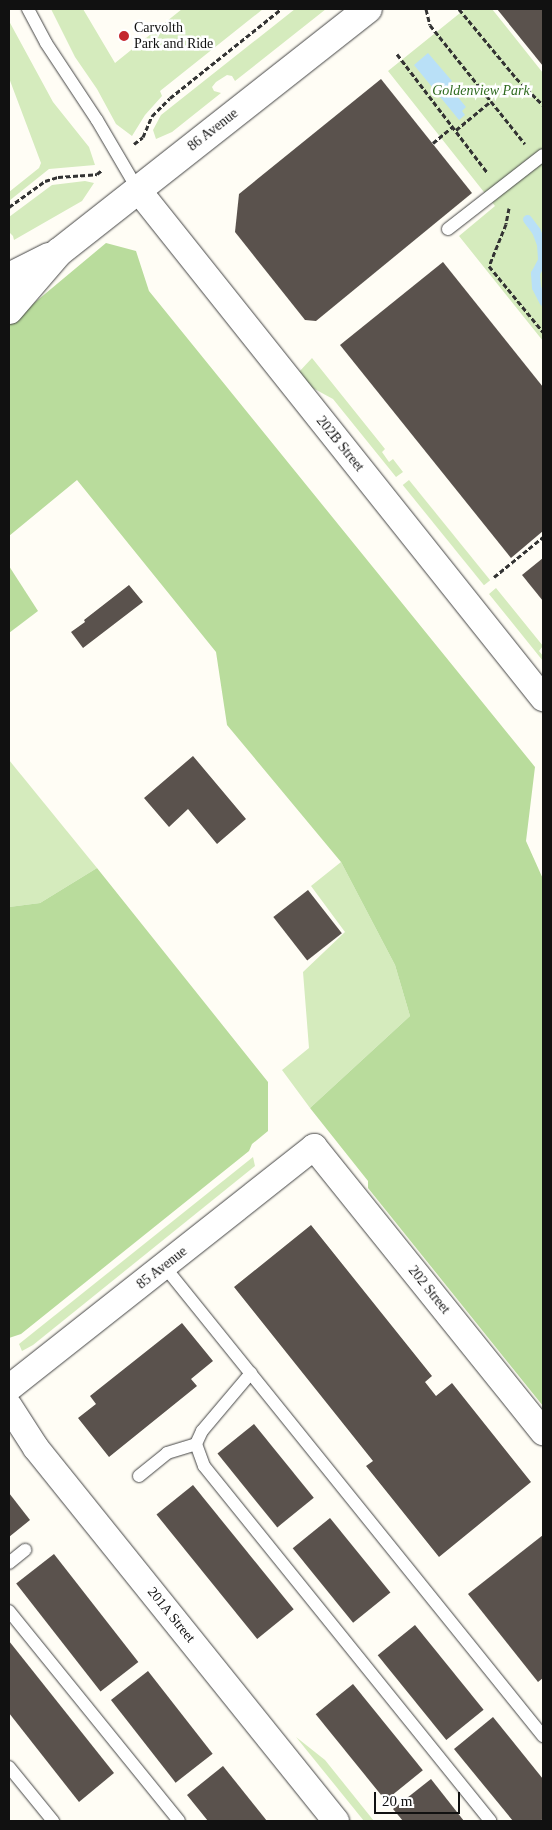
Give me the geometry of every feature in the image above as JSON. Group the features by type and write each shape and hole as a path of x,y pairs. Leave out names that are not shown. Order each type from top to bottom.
{"street":[{"name":"86 Avenue","path":"9,310 59,252 368,9"},
{"name":"202B Street","path":"138,190 543,698"},
{"name":"86 Avenue","path":"9,277 59,252"},
{"name":"85 Avenue","path":"9,1388 314,1147"},
{"name":"202 Street","path":"314,1147 543,1432"},
{"name":"201A Street","path":"9,1406 36,1448 336,1821"}],"lane":[{"path":"28,9 46,43 102,127 138,190"},
{"path":"448,229 541,157"},
{"path":"164,1266 543,1736"},
{"path":"139,1476 168,1453 196,1444 202,1432 251,1373"},
{"path":"196,1444 204,1466 215,1482 490,1821"},
{"path":"9,1563 25,1550"},
{"path":"9,1611 179,1821"},
{"path":"9,1767 53,1821"}],"path":[{"path":"142,137 152,116 170,98 281,9"},
{"path":"426,9 430,25 491,101 541,157"},
{"path":"459,9 516,78 543,105"},
{"path":"397,54 510,202 506,224 489,266 543,332"},
{"path":"433,143 491,101"},
{"path":"9,207 45,181 58,177 97,174"},
{"path":"494,577 543,537"}],"green space":[{"path":"51,9 83,9 115,63 182,9 263,9 160,91 162,96 145,115 132,136 116,124 97,89 75,57"},
{"path":"295,9 326,9 235,81 232,76 227,75 216,82 212,87 214,91 221,93 172,132 156,139 153,130 161,115"},
{"name":"Goldenview Park","path":"465,9 492,9 543,73 543,341 459,236 495,206 388,71"},
{"path":"9,21 53,102 89,147 95,165 49,169 9,201 9,192 39,168 41,163 9,78"},
{"path":"85,181 94,183 82,201 14,240 9,232 9,217 52,185"},
{"path":"106,243 136,251 149,291 535,767 526,841 543,879 543,1406 368,1188 368,1181 310,1108 410,1016 395,965 341,862 227,725 216,652 77,480 9,536 9,324"},
{"path":"312,358 385,449 382,452 389,462 393,459 403,472 396,477 333,399 309,386 298,373"},
{"path":"409,480 490,580 484,585 403,485"},
{"path":"9,566 38,611 9,633"},
{"path":"496,588 543,646 539,651 543,656 543,661 489,594"},
{"path":"9,760 97,868 40,903 9,907"},
{"path":"341,862 395,965 410,1016 310,1108 282,1070 309,1048 303,972 345,932 311,886"},
{"path":"97,868 268,1082 268,1131 252,1144 249,1151 21,1334 9,1338 9,907 40,903"},
{"path":"253,1157 255,1166 33,1345 22,1351 19,1344"},
{"path":"296,1737 325,1760 374,1821 364,1821"}],"water":[{"path":"428,53 452,81 448,85 466,107 462,111 465,115 459,120 414,65"}],"building":[{"path":"497,9 543,9 543,66"},
{"path":"381,79 472,193 316,321 305,320 235,232 239,194"},
{"path":"443,262 543,387 543,531 511,558 340,345"},
{"path":"543,558 543,601 522,575"},
{"path":"129,585 143,602 83,648 71,632"},
{"path":"193,756 246,819 217,844 188,809 169,827 144,798"},
{"path":"308,890 342,933 307,960 273,917"},
{"path":"311,1225 432,1376 425,1382 436,1396 452,1383 531,1482 439,1557 366,1466 373,1461 234,1287"},
{"path":"182,1323 213,1361 191,1379 197,1386 109,1457 78,1418 96,1404 90,1396"},
{"path":"254,1424 314,1498 277,1527 217,1454"},
{"path":"193,1485 294,1609 257,1639 156,1515"},
{"path":"9,1493 30,1520 9,1537"},
{"path":"330,1518 390,1593 353,1623 293,1548"},
{"path":"543,1535 543,1678 538,1682 468,1594"},
{"path":"54,1554 138,1662 101,1692 16,1584"},
{"path":"415,1625 484,1710 446,1740 378,1655"},
{"path":"9,1641 114,1773 79,1802 9,1713"},
{"path":"148,1671 213,1754 176,1783 111,1700"},
{"path":"353,1684 423,1770 386,1800 316,1714"},
{"path":"493,1717 543,1779 543,1819 540,1821 513,1821 454,1749"},
{"path":"223,1766 267,1821 208,1821 187,1795"},
{"path":"431,1779 464,1821 403,1821 393,1809"}],"waterway":[{"path":"527,219 536,231 541,244 542,260 535,273 536,287 543,301"}],"place":[{"name":"Carvolth Park and Ride","path":"124,36"}]}
